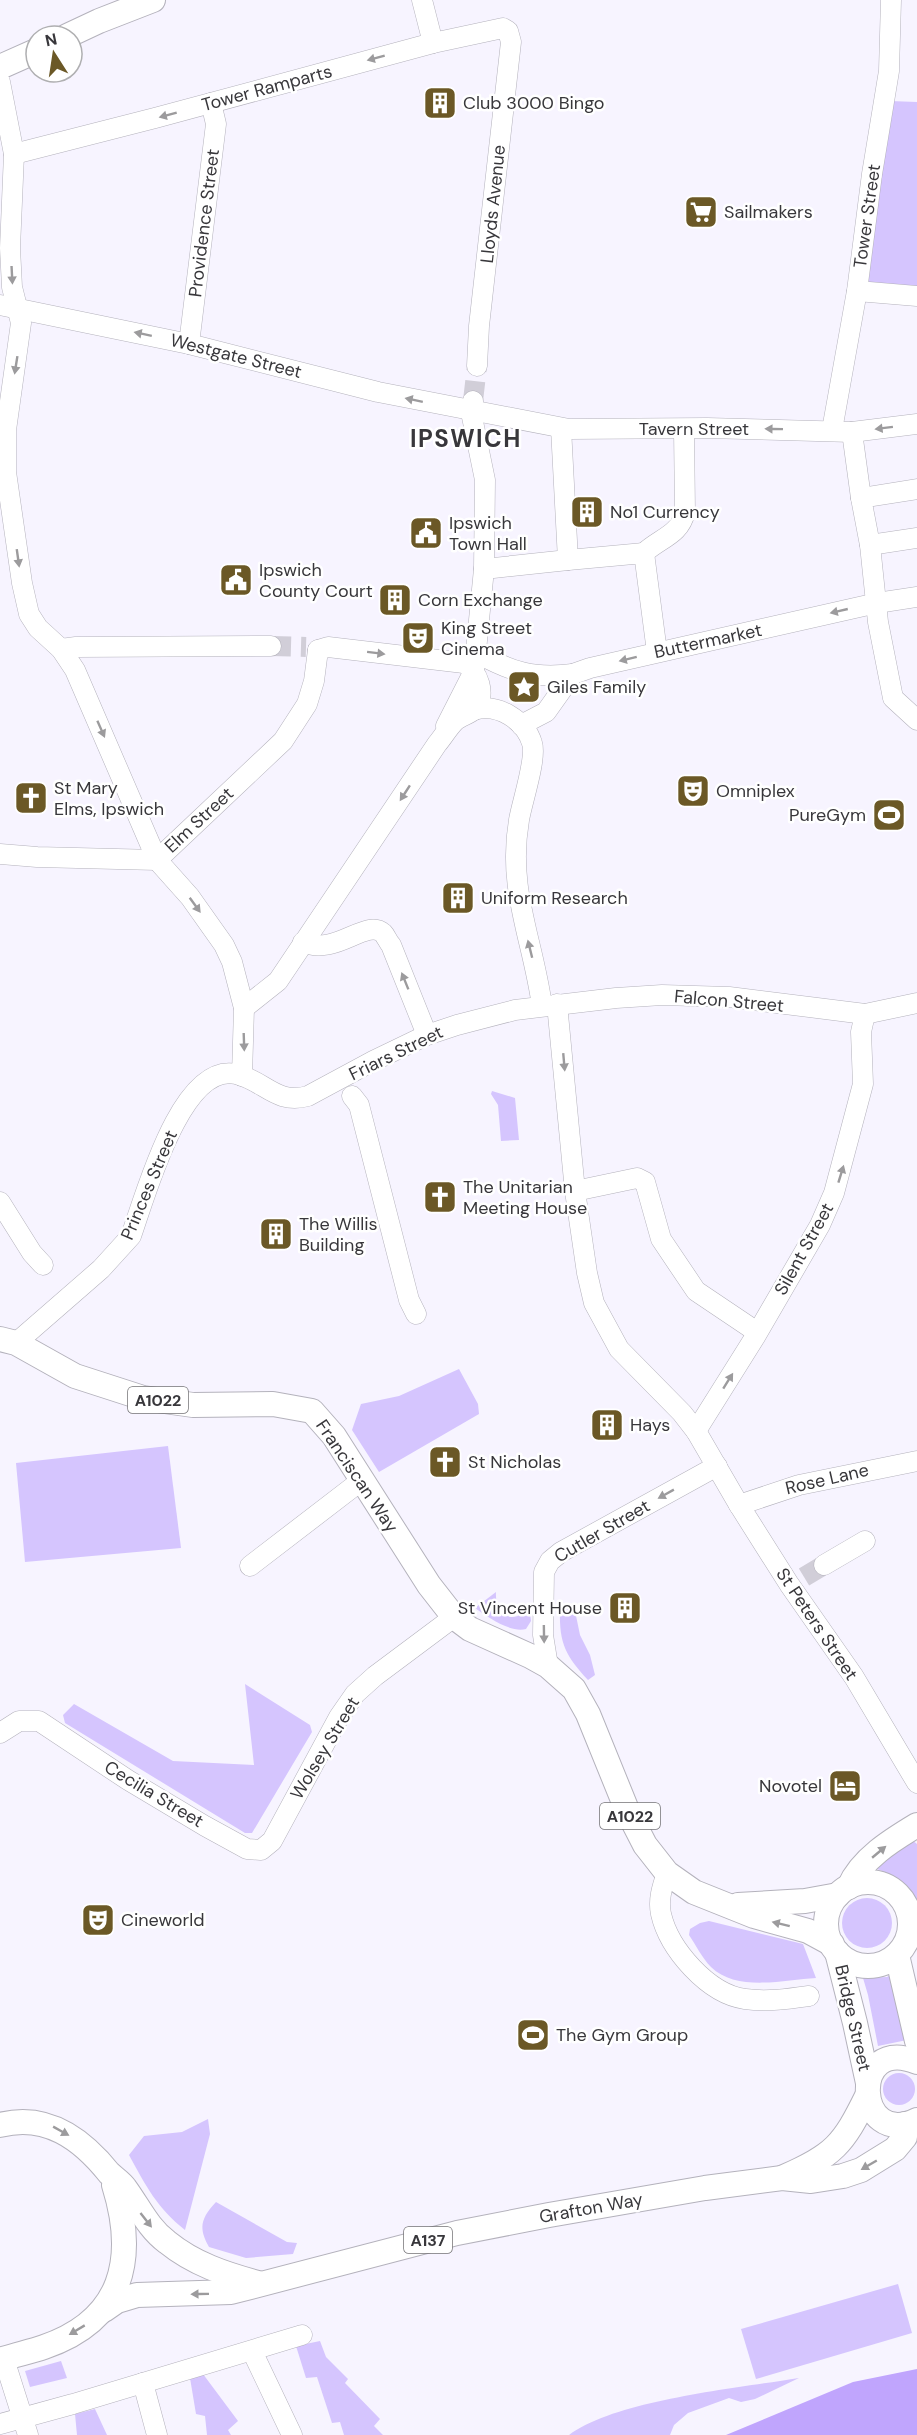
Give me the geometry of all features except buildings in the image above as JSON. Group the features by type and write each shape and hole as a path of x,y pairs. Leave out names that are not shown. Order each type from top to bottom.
{"main road":[{"path":"84,28 153,0"},
{"path":"0,67 24,56"},
{"name":"Franciscan Way","path":"4,1340 75,1376 143,1398 193,1405 273,1404 312,1411 334,1436 434,1591 454,1617"},
{"name":"A1022","path":"454,1617 477,1633 548,1666 566,1680 581,1699 645,1845 667,1874 694,1892 754,1916 813,1934 834,1948"},
{"path":"908,1953 872,1965 859,1965 847,1960 834,1948 827,1932 826,1918 831,1905 857,1870 882,1849 917,1825"},
{"path":"843,1891 862,1882 876,1883 900,1896 907,1908 910,1922 905,1984 917,2041"},
{"name":"A1022","path":"730,1905 806,1901 843,1891"},
{"name":"Bridge Street","path":"834,1948 855,2023 867,2090"},
{"path":"914,2122 890,2123 877,2116 870,2107 867,2090 876,2067 886,2061 897,2058 917,2062"},
{"name":"A137","path":"782,2178 826,2157 849,2131 867,2090"},
{"name":"Grafton Way","path":"0,2125 29,2121 54,2126 92,2152 124,2187 145,2220 165,2241 188,2257 217,2271 258,2283"},
{"name":"Grafton Way","path":"104,2310 117,2301 137,2295 231,2292 258,2283 291,2277 457,2233 600,2206 782,2178 811,2181 843,2176 861,2170 895,2149 914,2122"},
{"name":"A137","path":"2,2359 46,2347 80,2330 104,2310 118,2286 125,2252 122,2212 110,2174"}],"street":[{"path":"422,0 433,43"},
{"name":"Tower Street","path":"891,0 889,71 872,174 842,431 861,498 870,545 878,603 878,622 893,698 917,720"},
{"name":"Tower Ramparts","path":"14,154 433,43 503,28 508,31 511,42"},
{"name":"Lloyds Avenue","path":"477,366 479,326 511,42"},
{"path":"0,82 14,154 10,248 12,287 9,306 21,334 6,430 5,503 29,614 39,628 61,649 75,670 157,860 190,897 224,945 237,977 244,1008 242,1076"},
{"name":"Providence Street","path":"189,344 216,123 212,103"},
{"path":"857,291 917,296"},
{"name":"Westgate Street","path":"9,306 189,344 378,392 472,406"},
{"path":"472,406 485,480 484,569 475,662 480,697 476,708"},
{"name":"Tavern Street","path":"472,406 561,428 842,431 917,424"},
{"path":"561,428 568,560"},
{"path":"484,569 644,553 671,535 682,523 685,512 684,429"},
{"path":"861,498 917,489"},
{"path":"870,545 917,538"},
{"path":"644,553 657,652"},
{"name":"Buttermarket","path":"312,648 333,647 464,663 475,662 502,666 526,675 541,677 573,674 657,652 878,603 917,597"},
{"path":"61,649 271,646"},
{"name":"Elm Street","path":"0,854 157,860 283,741 307,704 314,681 312,648"},
{"path":"437,744 475,662"},
{"path":"244,1008 278,981 454,721 476,708 481,708 510,715 521,724 546,712 573,674"},
{"name":"St Peters Street","path":"521,724 528,734 533,754 519,822 515,872 518,897 539,983 549,1005 587,1273 594,1303 619,1348 682,1413 696,1431 739,1505 796,1581 917,1783"},
{"path":"303,942 312,946 323,946 344,941 364,930 376,930 382,933 391,945 427,1035"},
{"name":"Falcon Street","path":"549,1005 628,997 706,995 865,1014 917,1003"},
{"name":"Friars Street","path":"242,1076 281,1097 298,1099 427,1035 493,1015 549,1005"},
{"name":"Silent Street","path":"696,1431 820,1225 841,1175 863,1084 861,1032 865,1014"},
{"name":"Princes Street","path":"4,1340 101,1269 125,1245 131,1236 167,1138 194,1092 207,1080 222,1074 242,1076"},
{"path":"352,1096 359,1105 409,1300 416,1314"},
{"path":"575,1191 637,1178 645,1182 661,1239 696,1291 757,1332"},
{"path":"0,1202 32,1253 43,1265"},
{"name":"Rose Lane","path":"739,1505 799,1485 917,1461"},
{"name":"Cutler Street","path":"548,1666 543,1635 545,1566 561,1552 717,1466"},
{"path":"249,1566 362,1480"},
{"path":"824,1565 865,1541"},
{"name":"Wolsey Street","path":"267,1847 339,1718 356,1694 375,1676 454,1617"},
{"name":"Cecilia Street","path":"0,1733 19,1721 39,1721 118,1774 205,1826 248,1849 256,1851 267,1847"},
{"path":"667,1874 660,1895 664,1923 673,1942 690,1966 710,1984 742,1999 769,2001 809,1996"},
{"path":"0,2424 26,2426 143,2383 302,2335"},
{"path":"252,2351 292,2435"},
{"path":"2,2359 26,2426"},
{"path":"143,2383 158,2435"}],"shaded area":[{"path":"890,101 917,102 917,289 863,283"},
{"path":"492,1091 515,1098 519,1140 501,1141 498,1105 491,1094"},
{"path":"459,1369 478,1404 479,1414 379,1472 352,1430 361,1404 399,1396"},
{"path":"168,1446 181,1548 25,1562 16,1463"},
{"path":"496,1592 498,1607 508,1616 518,1616 524,1603 529,1605 531,1621 526,1629 513,1629 475,1608"},
{"path":"574,1606 580,1635 590,1655 595,1675 588,1680 565,1649 561,1632 560,1610"},
{"path":"245,1684 310,1725 312,1732 252,1833 245,1833 65,1723 63,1715 74,1704 173,1761 254,1765"},
{"path":"912,1840 917,1844 917,1901 899,1880 874,1868"},
{"path":"862,1898 872,1898 885,1905 892,1918 892,1928 885,1941 872,1948 862,1948 853,1944 846,1937 842,1928 842,1918 846,1909 853,1902"},
{"path":"709,1921 803,1944 816,1978 761,1983 733,1980 721,1975 702,1956 689,1935 690,1929"},
{"path":"896,1971 907,2040 878,2046 863,1978 887,1977"},
{"path":"899,2073 910,2078 915,2089 910,2100 899,2105 888,2100 883,2089 888,2078"},
{"path":"208,2119 210,2134 185,2230 159,2205 129,2155 144,2136 182,2132"},
{"path":"216,2202 287,2242 297,2243 293,2254 246,2258 209,2247 202,2229 204,2218"},
{"path":"898,2284 912,2333 756,2379 741,2329"},
{"path":"320,2341 326,2357 348,2379 345,2383 380,2419 374,2426 383,2435 344,2435 340,2422 332,2423 317,2377 306,2378 296,2346"},
{"path":"61,2361 67,2378 30,2387 25,2371"},
{"path":"917,2369 917,2435 726,2435 853,2382"},
{"path":"203,2374 238,2421 228,2430 231,2435 207,2435 205,2416 196,2414 190,2378"},
{"path":"799,2378 755,2399 741,2402 729,2398 688,2413 674,2425 670,2435 569,2435 590,2423 647,2404 712,2391"},
{"path":"95,2409 107,2435 77,2435 75,2414"}],"tunnel":[{"path":"473,401 477,366"},
{"path":"271,646 306,647"},
{"path":"804,1577 824,1565"}],"place":[{"name":"Club 3000 Bingo","path":"440,103"},
{"name":"Sailmakers","path":"701,212"},
{"name":"No1 Currency","path":"587,512"},
{"name":"Ipswich Town Hall","path":"426,533"},
{"name":"Ipswich County Court","path":"236,580"},
{"name":"Corn Exchange","path":"395,600"},
{"name":"King Street Cinema","path":"418,638"},
{"name":"Giles Family","path":"524,687"},
{"name":"Omniplex","path":"693,791"},
{"name":"St Mary Elms, Ipswich","path":"31,798"},
{"name":"PureGym","path":"889,815"},
{"name":"Uniform Research","path":"458,898"},
{"name":"The Unitarian Meeting House","path":"440,1197"},
{"name":"The Willis Building","path":"276,1234"},
{"name":"Hays","path":"607,1425"},
{"name":"St Nicholas","path":"445,1462"},
{"name":"St Vincent House","path":"625,1608"},
{"name":"Novotel","path":"845,1786"},
{"name":"Cineworld","path":"98,1920"},
{"name":"The Gym Group","path":"533,2035"}],"district":[{"name":"IPSWICH","path":"466,438"}]}
